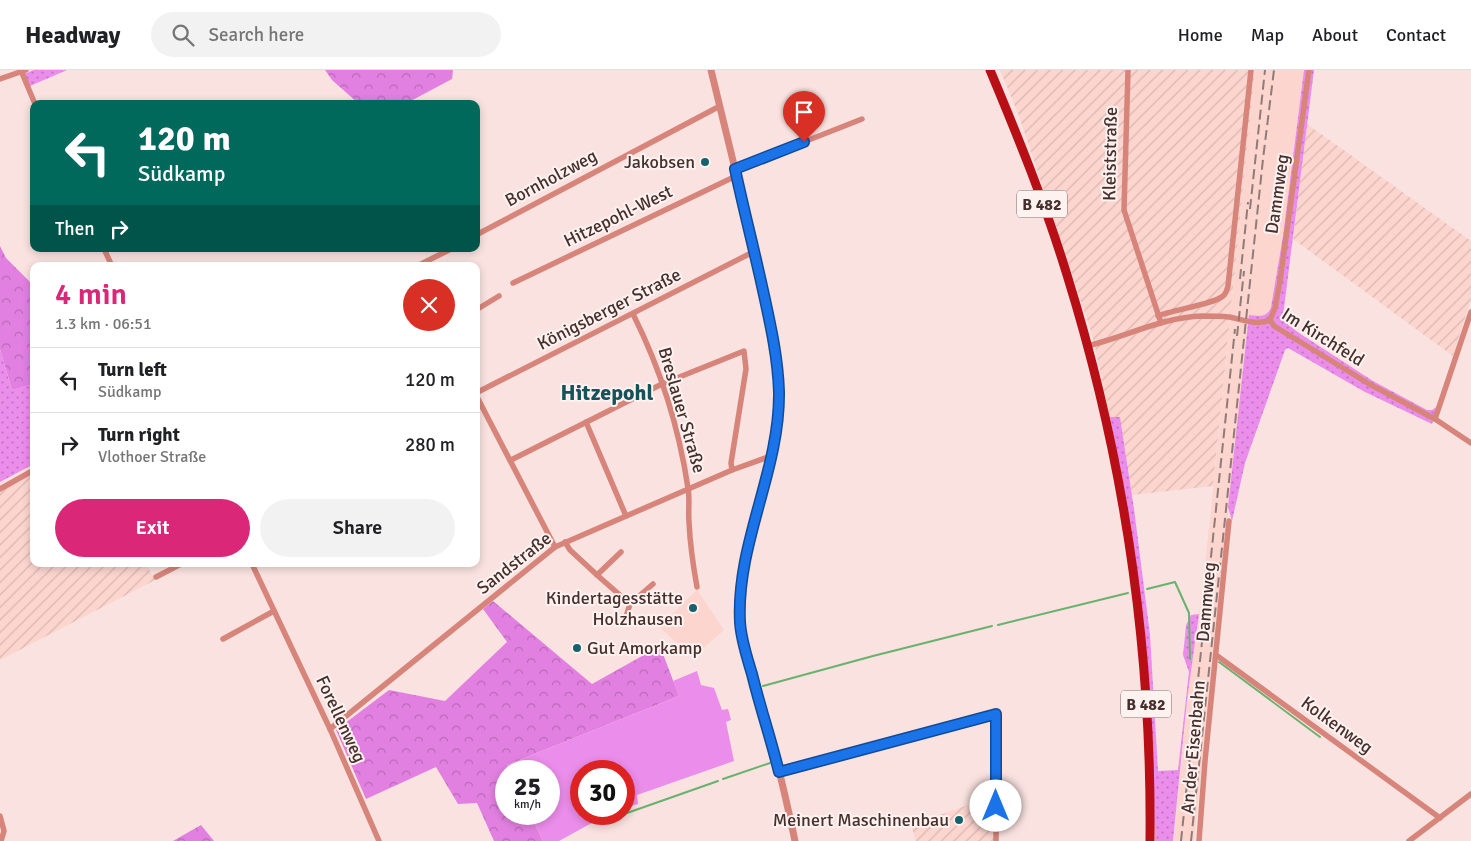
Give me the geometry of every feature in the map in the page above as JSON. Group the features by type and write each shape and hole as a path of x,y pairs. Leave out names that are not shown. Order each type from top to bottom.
{"main road":[{"name":"B 482","path":"990,70 1016,133 1067,274 1101,396 1117,469 1132,558 1147,715 1150,841"}],"street":[{"path":"711,70 755,251 772,330 778,381 777,424 746,557 740,622 755,689 779,772 795,841"},
{"name":"Kleiststraße","path":"1128,70 1124,210 1161,323"},
{"path":"1158,316 1170,311 1216,301 1226,292 1251,70"},
{"name":"Dammweg","path":"1270,320 1275,308 1280,281 1309,70"},
{"path":"0,79 24,71 34,100"},
{"name":"Bornholzweg","path":"480,234 720,106"},
{"name":"Hitzepohl-West","path":"513,283 736,172 862,119"},
{"name":"Königsberger Straße","path":"480,392 755,251"},
{"path":"425,262 445,252"},
{"path":"480,308 499,296"},
{"path":"1435,418 1471,312"},
{"name":"Breslauer Straße","path":"633,314 648,345 675,428 689,489 689,521 697,587"},
{"name":"Im Kirchfeld","path":"1087,346 1161,323 1202,316 1228,317 1257,322 1270,320 1274,326 1356,375 1435,418 1471,443"},
{"path":"511,460 662,384 744,351 746,369 730,463 732,470"},
{"path":"480,402 555,547"},
{"path":"586,422 626,516"},
{"name":"Sandstraße","path":"330,729 555,547 732,470 771,456"},
{"path":"0,488 30,472"},
{"name":"Dammweg","path":"1216,655 1229,521"},
{"path":"565,542 570,550 630,604"},
{"path":"597,575 621,552"},
{"path":"156,577 175,567"},
{"name":"Forellenweg","path":"253,567 330,729 378,841"},
{"path":"625,620 630,604 653,584"},
{"path":"223,638 274,611"},
{"name":"Kolkenweg","path":"1216,655 1440,818"},
{"name":"An der Eisenbahn","path":"1200,841 1205,762 1216,655"},
{"path":"779,772 996,714 996,841"},
{"path":"1409,841 1471,794"},
{"path":"0,816 4,831 1,841"}],"shaded area":[{"path":"34,70 67,70 30,86 24,74"},
{"path":"1000,70 1255,70 1213,486 1132,495 1120,417 1110,417 1092,334 1019,116"},
{"path":"1255,70 1304,70 1283,236 1271,307 1266,315 1249,316 1194,841 1174,841 1187,700 1210,520"},
{"path":"1304,70 1314,70 1283,316 1286,323 1299,333 1373,381 1427,410 1432,410 1438,406 1432,424 1365,392 1288,348 1285,350 1245,463 1232,521 1228,507 1249,315 1265,315 1271,307 1283,236"},
{"path":"1307,124 1471,241 1471,299 1453,356 1293,239"},
{"path":"0,349 12,390 30,385 30,466 0,482"},
{"path":"1110,417 1120,417 1134,509 1150,635 1158,771 1178,770 1189,672 1183,655 1186,625 1191,615 1199,614 1187,700 1173,841 1155,841 1153,771 1127,512"},
{"path":"30,476 30,567 148,567 155,580 0,660 0,492"},
{"name":"Kindertagesstätte Holzhausen","path":"697,590 724,630 693,657 659,627"},
{"path":"697,671 701,685 714,688 722,710 728,709 731,720 726,722 734,761 637,795 638,804 635,805 635,760 570,760 570,825 588,825 559,841 543,841 535,825 560,825 560,760 519,760 679,696 673,681"},
{"name":"Meinert Maschinenbau","path":"994,796 994,841 916,841 911,825"}],"green space":[{"path":"325,70 453,70 452,79 413,100 354,100 332,80"},
{"path":"0,246 6,258 30,282 30,385 12,390 0,349"},
{"path":"493,601 592,684 660,646 679,696 519,760 495,760 495,825 535,825 543,841 494,841 477,803 458,804 436,767 366,799 336,730 389,690 445,701 507,642 483,609"},
{"path":"201,825 214,841 173,841"}],"waterway":[{"path":"1147,589 1175,582 1189,613 1190,659"},
{"path":"998,625 1128,593"},
{"path":"763,686 992,626"},
{"path":"1219,662 1320,737"},
{"path":"723,779 770,763"},
{"path":"635,810 718,781"}],"railway":[{"path":"1250,209 1265,70"},
{"path":"1191,841 1274,70"},
{"path":"1240,279 1248,202"},
{"path":"1237,336 1244,271"},
{"path":"1181,841 1235,329"}],"place":[{"name":"Jakobsen","path":"705,162"},
{"name":"Kindertagesstätte Holzhausen","path":"693,608"},
{"name":"Gut Amorkamp","path":"577,648"},
{"name":"Meinert Maschinenbau","path":"959,820"}],"district":[{"name":"Hitzepohl","path":"607,392"}],"route":[{"path":"804,142 735,169 772,330 777,361 779,403 775,437 746,557 740,622 755,689 776,756 779,772 996,714 996,806"}]}
